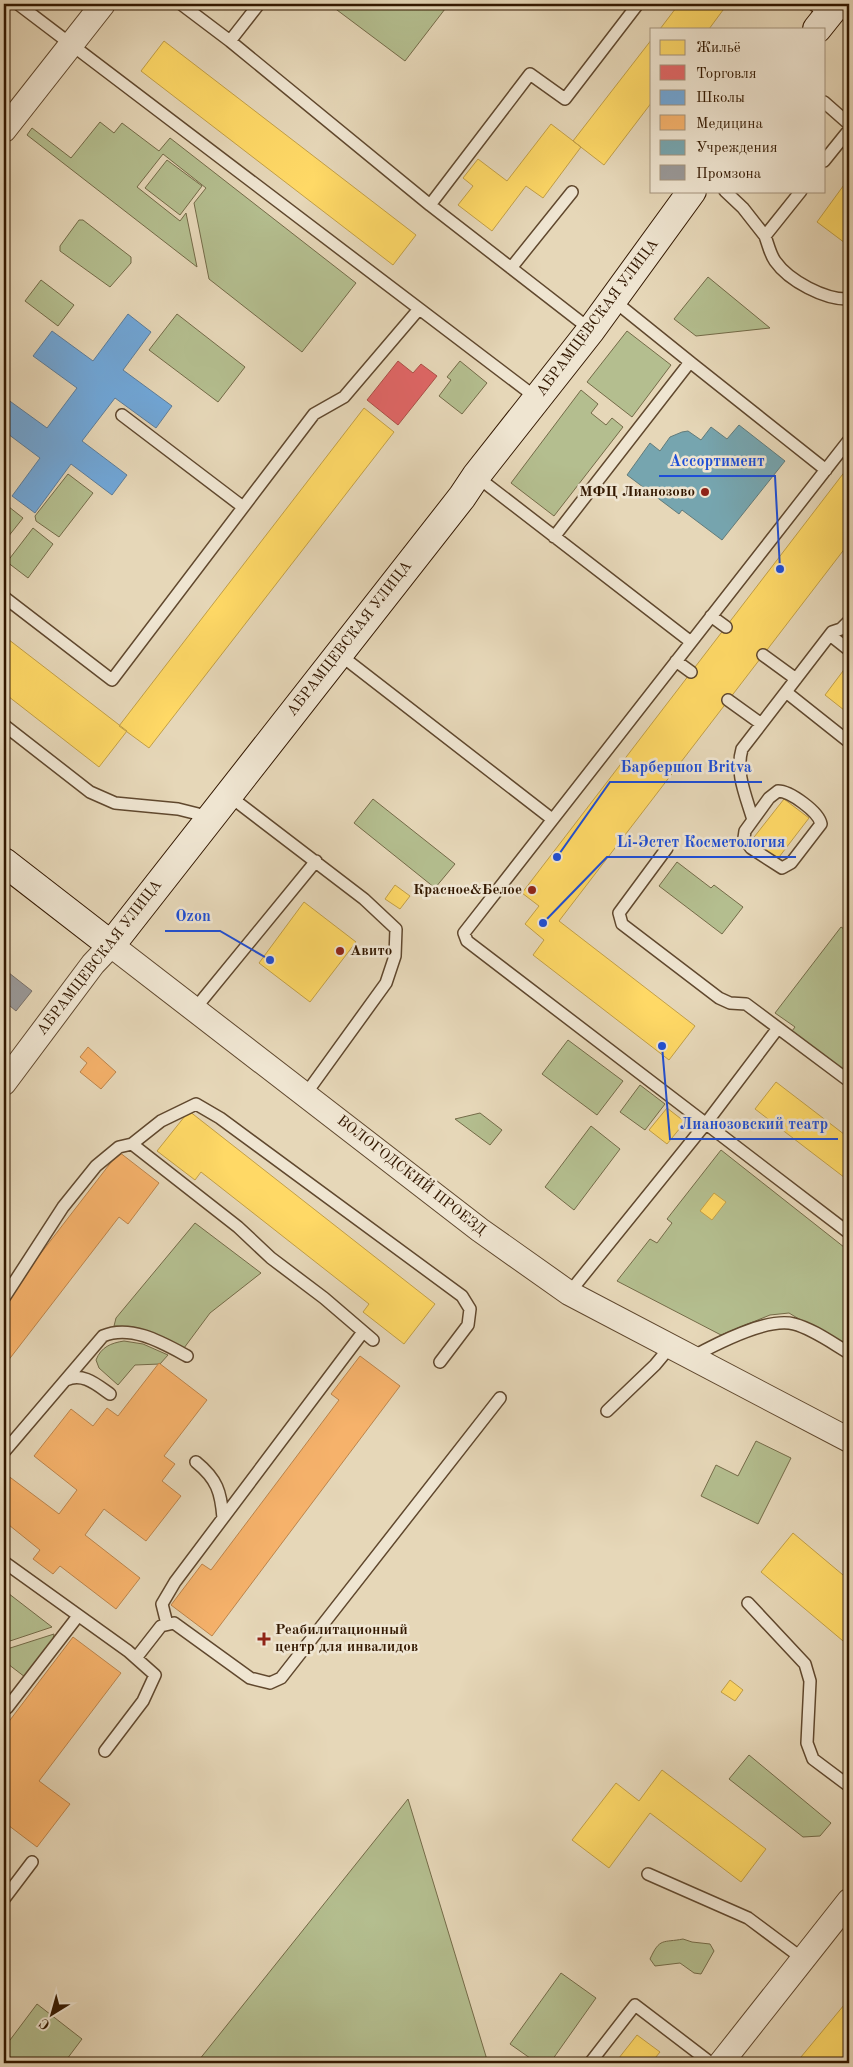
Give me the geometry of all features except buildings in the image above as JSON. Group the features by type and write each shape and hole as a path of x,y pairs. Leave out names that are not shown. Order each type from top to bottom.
{"street":[{"path":"5,126 103,4"},
{"name":"АБРАМЦЕВСКАЯ УЛИЦА","path":"4,1083 92,964 111,944 538,399 591,330 691,192"},
{"name":"ВОЛОГОДСКИЙ ПРОЕЗД","path":"4,862 480,1230 569,1293 849,1440"},
{"path":"720,2063 849,1901"}],"lane":[{"path":"18,4 72,43 538,399"},
{"path":"181,4 230,41 430,205 591,330"},
{"path":"230,41 260,4"},
{"path":"430,205 530,74 565,99 638,4"},
{"path":"826,104 849,124"},
{"path":"826,159 849,130"},
{"path":"511,268 572,192"},
{"path":"726,192 755,221 765,236 772,255 781,268 819,293 834,299 849,299"},
{"path":"765,236 799,192"},
{"path":"612,300 826,470"},
{"path":"4,597 112,680 314,414 344,397 419,309"},
{"path":"554,537 690,362"},
{"path":"122,416 243,507"},
{"path":"849,440 466,929 465,937 849,1233"},
{"path":"476,476 691,642"},
{"path":"711,616 726,627"},
{"path":"753,820 740,780 739,758 742,749 760,723 830,635 849,621"},
{"path":"830,635 849,650"},
{"path":"339,654 552,819"},
{"path":"763,655 796,679"},
{"path":"676,661 691,672"},
{"path":"786,692 849,742"},
{"path":"728,700 760,723"},
{"path":"4,725 90,792 115,803 178,809 210,817"},
{"path":"782,791 791,794 818,816 822,824 791,863 782,868 772,864 745,842 745,831 753,820 769,798 776,792 782,791"},
{"path":"227,795 316,861 380,912 396,929 395,956 386,984 305,1095"},
{"path":"667,848 621,910 620,920 626,928 719,998 730,1003 746,1004 849,1081"},
{"path":"194,1010 316,861"},
{"path":"569,1293 707,1122 778,1028"},
{"path":"4,1298 63,1206 96,1166 119,1147 132,1144 161,1121 196,1104 220,1118 462,1296 470,1309 468,1326 440,1362"},
{"path":"132,1144 238,1227 271,1258 324,1298 373,1340"},
{"path":"690,1358 718,1343 771,1324 792,1323 849,1353"},
{"path":"4,1452 103,1336 112,1332 130,1332 154,1340 188,1356"},
{"path":"168,1624 162,1604 175,1582 364,1332"},
{"path":"607,1410 655,1365 670,1347"},
{"path":"83,1360 89,1380"},
{"path":"66,1380 77,1377 89,1380 110,1394"},
{"path":"136,1658 161,1626 174,1623 250,1678 270,1683 281,1678 500,1398"},
{"path":"196,1462 211,1474 221,1497 223,1518"},
{"path":"4,1562 136,1658 155,1675 144,1701 105,1751"},
{"path":"748,1603 805,1664 810,1681 807,1743 813,1759 849,1786"},
{"path":"7,1708 78,1616"},
{"path":"4,1899 32,1862"},
{"path":"648,1874 748,1918 803,1960"},
{"path":"590,2063 635,2004 711,2063"}],"green space":[{"path":"329,4 439,4 445,9 405,61"},
{"path":"100,122 114,133 122,123 159,151 170,138 356,283 302,352 209,279 194,203 206,188 163,154 137,187 180,221 186,213 197,267 27,135 32,128 71,158"},
{"path":"167,160 202,186 180,215 145,188"},
{"path":"79,220 83,220 131,257 131,263 110,287 60,251 60,246"},
{"path":"708,277 770,328 696,336 674,319"},
{"path":"41,280 74,305 58,326 25,301"},
{"path":"177,314 245,367 218,402 149,350"},
{"path":"627,331 671,365 632,417 587,382"},
{"path":"460,361 487,383 462,414 439,396 451,380 447,377"},
{"path":"581,390 598,404 591,413 606,425 612,418 623,427 554,516 511,483"},
{"path":"68,474 93,493 59,537 36,521 35,516"},
{"path":"4,503 23,518 4,542"},
{"path":"33,528 53,544 28,578 7,562"},
{"path":"373,799 455,864 435,888 354,823"},
{"path":"677,862 711,888 714,885 743,907 722,934 659,886"},
{"path":"841,927 847,931 849,928 849,1074 792,1031 795,1027 775,1013"},
{"path":"568,1040 623,1081 597,1115 542,1074"},
{"path":"640,1085 665,1104 645,1130 620,1112"},
{"path":"480,1113 502,1130 490,1145 455,1119"},
{"path":"591,1126 620,1149 574,1210 545,1187"},
{"path":"721,1150 849,1251 849,1349 789,1313 770,1315 721,1335 617,1281 650,1239 657,1243 672,1223 667,1219"},
{"path":"195,1223 261,1273 210,1313 184,1348 133,1327 114,1326 116,1318"},
{"path":"124,1341 143,1344 168,1355 160,1364 135,1365 118,1385 99,1368 96,1360 107,1346"},
{"path":"756,1441 791,1458 758,1524 701,1496 716,1465 738,1476"},
{"path":"4,1590 52,1627 4,1643"},
{"path":"54,1634 53,1639 25,1677 4,1661 4,1650"},
{"path":"749,1755 831,1823 820,1836 803,1837 729,1779"},
{"path":"408,1799 488,2063 196,2063 199,2060"},
{"path":"683,1939 710,1944 714,1951 701,1974 694,1973 680,1963 655,1966 650,1959 653,1952 663,1942"},
{"path":"561,1973 596,1998 550,2063 537,2063 510,2044"},
{"path":"37,2004 82,2039 64,2063 4,2063 4,2048"}],"place":[{"name":"МФЦ Лианозово","path":"705,492"},
{"name":"Ассортимент","path":"780,569"},
{"name":"Барбершоп Britva","path":"557,857"},
{"name":"Красное&Белое","path":"532,890"},
{"name":"Li-Эстет Косметология","path":"543,923"},
{"name":"Авито","path":"340,951"},
{"name":"Ozon","path":"270,960"},
{"name":"Лианозовский театр","path":"662,1046"},
{"name":"Реабилитационный центр для инвалидов","path":"264,1639"}]}
